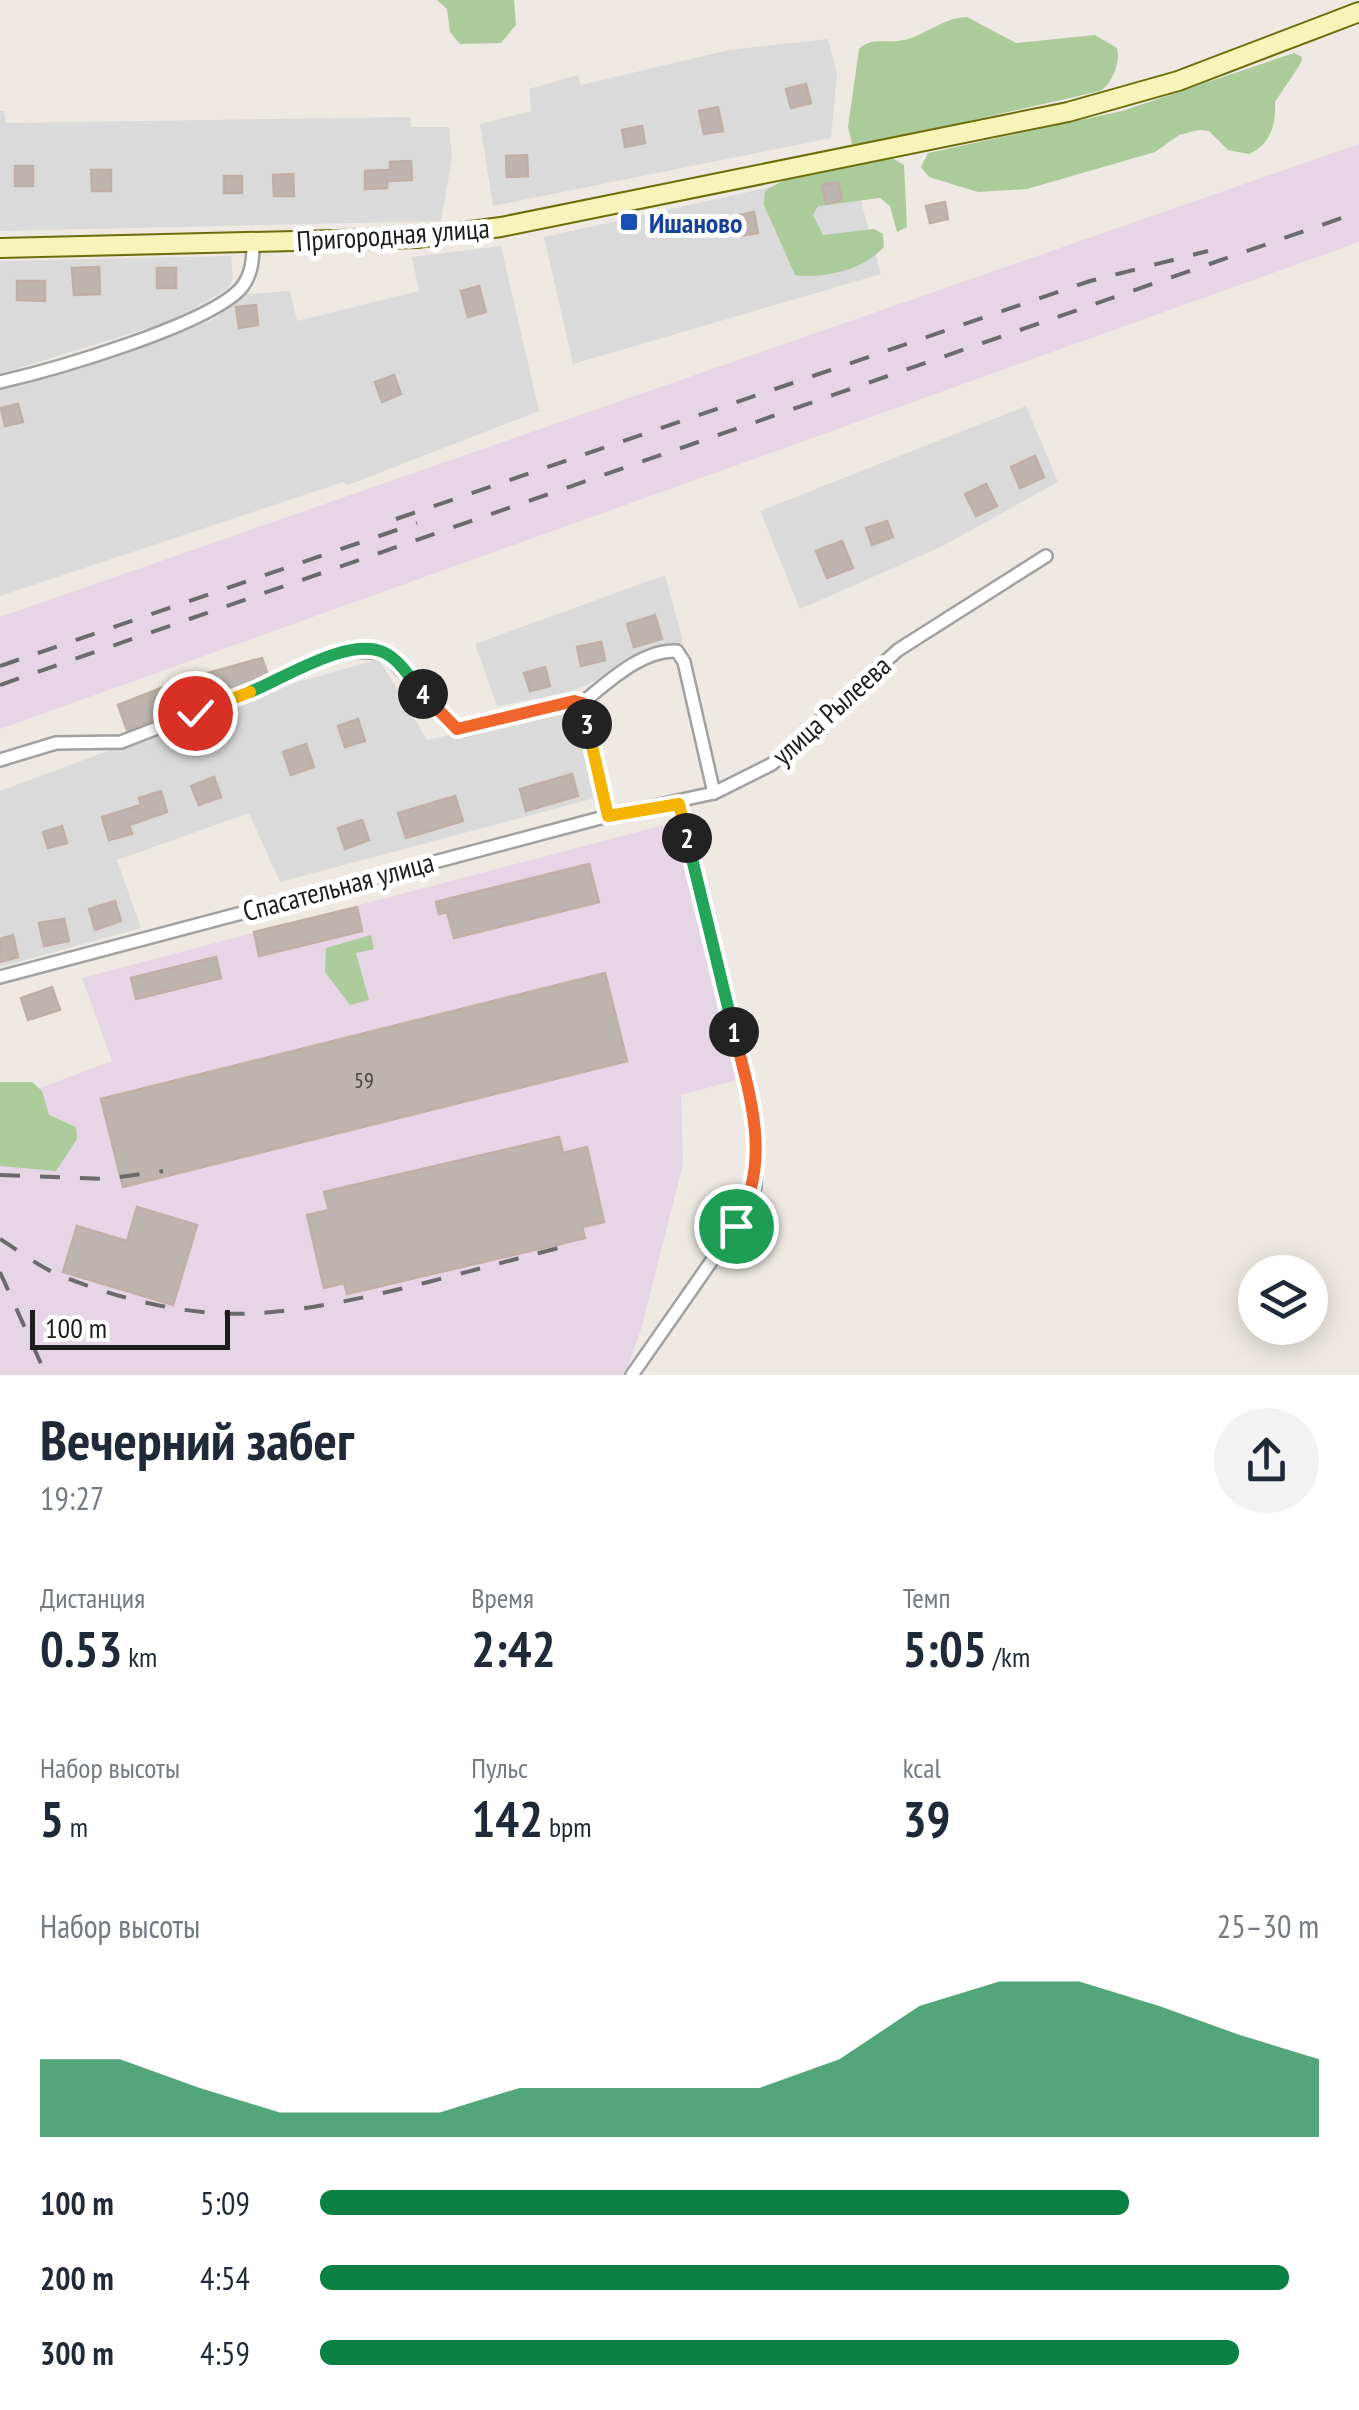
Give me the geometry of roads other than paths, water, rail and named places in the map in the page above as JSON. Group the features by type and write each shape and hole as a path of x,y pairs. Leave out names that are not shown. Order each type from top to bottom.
{"main road":[{"name":"Пригородная улица","path":"0,248 254,243 464,233 839,160 1133,94 1359,12"}],"street":[{"path":"0,382 204,316 245,284 254,243"},
{"name":"улица Рылеева","path":"679,804 714,793 772,764 898,650 1046,556"},
{"path":"0,760 56,743 121,742 269,684 302,666 353,651 386,653 457,729 569,702 582,703 638,664 666,651 676,651 684,662 714,793"},
{"path":"582,703 608,816"},
{"path":"632,1375 736,1226 749,1203 758,1168 749,1093 679,804"},
{"name":"Спасательная улица","path":"0,977 608,816 679,804"}],"railway":[{"path":"0,685 1359,212"},
{"path":"396,519 1090,281 1208,251"},
{"path":"0,666 417,523"},
{"path":"0,1175 105,1179 163,1171"},
{"path":"0,1239 51,1271 107,1292 184,1310 236,1314 338,1302 575,1244"},
{"path":"0,1272 46,1375"}],"place":[{"name":"Ишаново","path":"629,222"}]}
